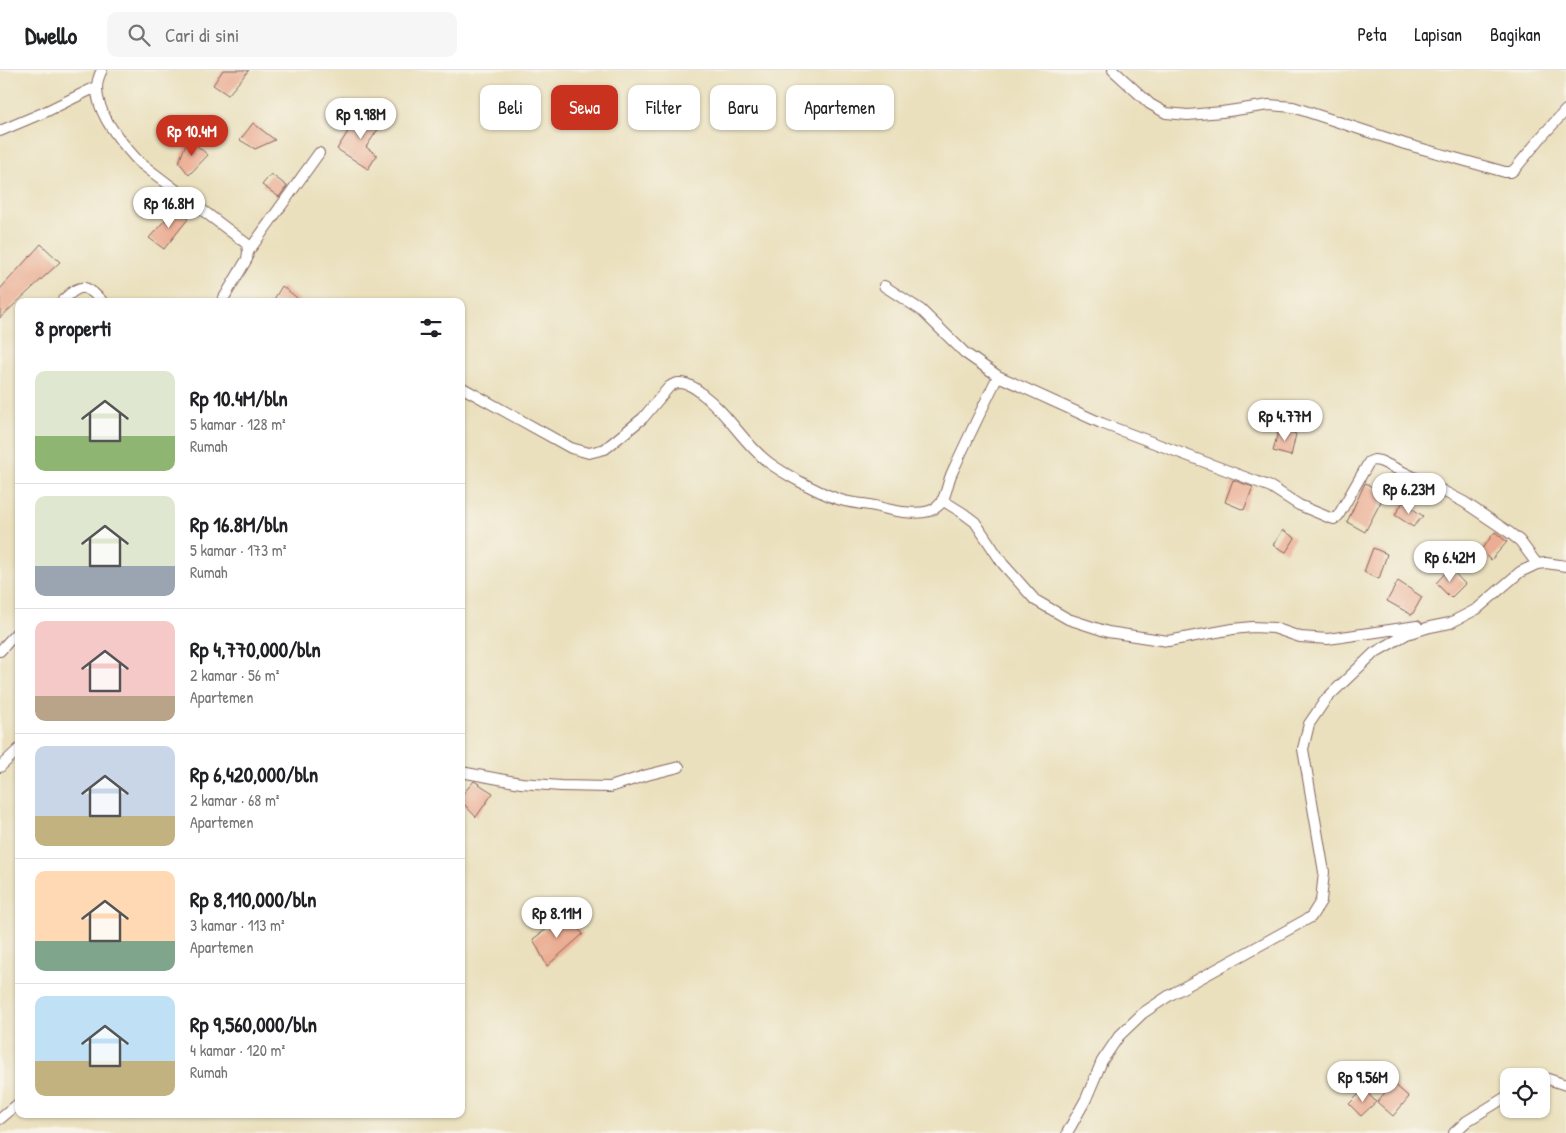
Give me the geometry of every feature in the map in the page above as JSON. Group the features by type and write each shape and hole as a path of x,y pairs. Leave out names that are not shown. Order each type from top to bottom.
{"street":[{"path":"102,70 96,87 100,106 110,126 124,146 139,162 247,244 247,259 224,298"},
{"path":"1113,70 1150,104 1166,113 1188,115 1269,105 1293,107 1405,144 1505,172 1511,172 1515,169 1566,110"},
{"path":"0,131 46,112 96,87"},
{"path":"248,252 318,153"},
{"path":"884,286 921,310 965,353 998,376 1101,423 1271,487 1299,505 1334,519 1338,516 1369,462 1374,460 1380,461 1464,502 1520,541 1537,564"},
{"path":"65,298 81,287 92,291 99,298"},
{"path":"465,389 571,448 589,453 605,449 643,418 669,387 674,384 686,384 710,400 768,461 827,495 853,503 918,513 938,507 998,376"},
{"path":"942,500 975,522 1004,564 1035,600 1068,619 1108,632 1168,641 1252,627 1274,628 1300,637 1328,639 1419,626 1430,627"},
{"path":"1067,1133 1086,1099 1102,1060 1119,1036 1144,1012 1170,995 1311,917 1321,901 1324,872 1303,749 1310,724 1326,699 1374,653 1406,634 1450,623 1477,609 1520,572 1537,564 1546,563 1566,566"},
{"path":"0,651 15,634"},
{"path":"0,767 15,753"},
{"path":"465,773 521,783 610,787 679,767"},
{"path":"1550,1080 1566,1084"},
{"path":"1454,1133 1467,1121 1500,1101"},
{"path":"0,1119 15,1106"}],"building":[{"path":"223,70 249,70 228,95 213,85"},
{"path":"361,111 383,122 366,147 377,155 368,169 337,149"},
{"path":"253,123 275,140 255,149 240,140"},
{"path":"188,138 208,155 189,175 179,162"},
{"path":"271,174 287,186 279,197 262,185"},
{"path":"174,210 188,219 164,249 149,238"},
{"path":"41,244 60,262 21,298 15,298 15,304 0,318 0,289"},
{"path":"282,286 297,298 275,298"},
{"path":"1279,428 1296,434 1291,456 1273,451"},
{"path":"1233,480 1253,487 1244,510 1225,502"},
{"path":"1365,483 1385,494 1365,532 1347,522"},
{"path":"1403,502 1423,516 1413,527 1395,515"},
{"path":"1283,530 1295,538 1286,552 1273,545"},
{"path":"1495,532 1507,542 1491,560 1480,551"},
{"path":"1373,548 1387,554 1379,579 1364,572"},
{"path":"1450,568 1465,584 1451,598 1436,583"},
{"path":"1398,581 1422,597 1412,615 1387,601"},
{"path":"474,781 493,793 476,817 465,805 465,791"},
{"path":"566,915 583,934 547,966 533,939"},
{"path":"1393,1083 1409,1097 1393,1116 1377,1102"},
{"path":"1364,1089 1376,1102 1361,1116 1349,1104"}]}
